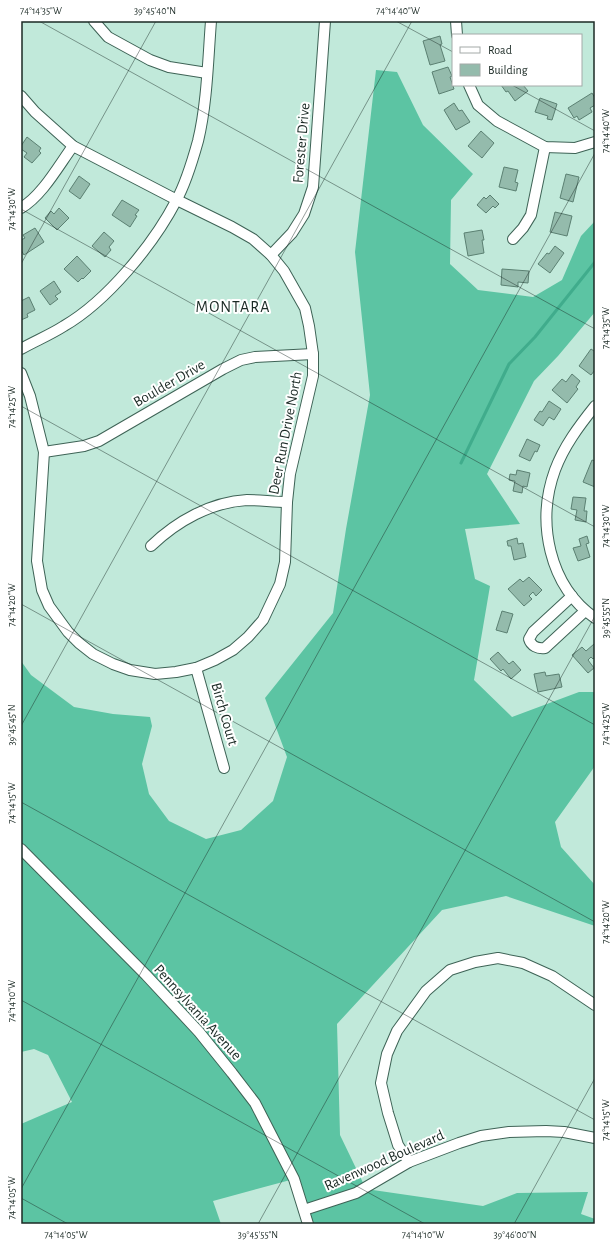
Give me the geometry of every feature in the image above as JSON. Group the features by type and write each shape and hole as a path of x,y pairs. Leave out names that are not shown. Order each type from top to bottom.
{"street":[{"path":"94,21 108,37 150,60 169,67 207,74"},
{"path":"21,349 65,326 91,306 115,284 136,261 157,232 177,200 190,167 202,122 211,21"},
{"name":"Forester Drive","path":"271,255 292,233 304,214 313,187 325,21"},
{"path":"456,21 457,34"},
{"path":"469,86 478,105 497,121 545,147 575,148 595,142"},
{"name":"Deer Run Drive North","path":"21,96 35,112 73,146 232,227 253,240 271,255 284,271 305,308 313,354 313,376 290,474 287,502 285,562 280,584 264,620 233,650 196,668 155,674 130,670 113,664 94,654 79,643 68,632 49,606 42,590 37,561 44,452 30,396 21,373"},
{"path":"21,208 28,204 37,195 73,146"},
{"path":"512,239 523,228 531,215 545,147"},
{"name":"Boulder Drive","path":"44,452 84,446 99,441 241,360 255,357 313,354"},
{"path":"595,406 575,431 561,457 555,471 546,511 547,537 556,568 572,596 595,618"},
{"path":"151,546 162,535 175,526 203,511 224,503 247,500 287,502"},
{"path":"572,596 533,632 529,639 532,645 538,648 545,648 586,610"},
{"name":"Birch Court","path":"196,668 224,768"},
{"name":"Pennsylvania Avenue","path":"21,849 199,1032 255,1103 294,1179 308,1224"},
{"path":"409,1162 398,1145 381,1083 387,1054 397,1031 426,991 450,970 474,962 498,958 522,964 552,976 595,1005"},
{"name":"Ravenwood Boulevard","path":"304,1210 356,1193 409,1162 458,1142 481,1136 509,1132 564,1132 595,1138"}],"green space":[{"path":"376,70 397,72 423,125 473,174 451,200 450,264 478,290 533,297 562,280 581,236 595,221 595,312 558,356 534,381 487,474 520,524 465,529 475,579 490,586 474,680 512,717 579,692 595,692 595,766 555,822 561,847 595,885 595,926 506,896 442,910 337,1024 340,1135 366,1189 483,1206 517,1193 588,1192 581,1214 595,1219 595,1224 315,1224 304,1210 294,1179 213,1201 221,1224 21,1224 21,1124 72,1102 48,1055 34,1049 21,1052 21,661 31,675 74,707 113,714 150,717 152,726 142,764 149,794 169,821 206,839 241,830 273,801 287,757 265,698 333,613 346,529 370,395 355,252"}],"building":[{"path":"440,36 442,44 440,45 445,61 430,65 423,41"},
{"path":"448,67 452,76 450,77 454,89 439,94 432,72"},
{"path":"502,86 524,86 528,91 515,101 508,91 506,92"},
{"path":"592,93 595,98 595,105 590,108 592,112 579,120 577,116 574,118 568,108"},
{"path":"540,98 557,104 552,120 547,119 548,116 535,112"},
{"path":"454,103 459,111 462,110 470,122 456,130 444,110"},
{"path":"481,131 494,143 482,158 468,146"},
{"path":"27,137 41,148 39,151 41,153 32,163 24,157 27,153 21,149 21,146"},
{"path":"504,167 518,170 515,182 518,183 516,191 499,187"},
{"path":"566,174 579,177 573,202 560,198"},
{"path":"79,176 90,184 80,199 69,191"},
{"path":"490,195 499,204 495,208 493,206 486,213 477,205 484,197 486,199"},
{"path":"122,200 139,210 130,227 112,215"},
{"path":"59,208 69,218 57,230 45,218 51,211 54,214"},
{"path":"555,212 572,216 567,236 550,232"},
{"path":"35,228 44,242 24,255 21,250 21,240 25,238 23,235"},
{"path":"482,230 484,253 468,256 464,233"},
{"path":"104,232 114,241 109,247 111,250 105,257 92,246"},
{"path":"555,246 564,253 550,273 538,264"},
{"path":"77,256 91,271 78,282 64,269"},
{"path":"502,269 529,271 528,283 518,282 518,287 501,285"},
{"path":"54,281 61,292 55,296 58,299 50,305 40,291"},
{"path":"29,297 35,310 27,314 28,317 21,320 21,301"},
{"path":"591,349 594,351 595,349 595,370 591,375 579,366"},
{"path":"572,374 580,381 576,387 578,389 567,403 552,390 562,379 566,382"},
{"path":"549,401 561,409 554,420 549,417 543,426 534,420 540,411 542,412"},
{"path":"527,439 540,445 530,461 519,456"},
{"path":"592,460 595,461 595,487 583,482"},
{"path":"517,470 530,473 527,487 523,486 522,493 513,491 515,481 509,480 510,474 516,475"},
{"path":"573,497 586,498 584,511 587,511 586,522 575,520 577,510 571,509"},
{"path":"587,536 589,543 586,544 590,557 578,561 573,548 581,546 579,539"},
{"path":"517,538 518,544 523,543 526,557 514,560 511,546 508,546 507,541"},
{"path":"529,577 542,590 536,596 533,592 529,596 532,599 524,606 508,589 520,579 523,582"},
{"path":"502,611 513,614 507,633 496,630"},
{"path":"594,644 595,657 593,659 591,657 588,660 594,668 588,673 572,655 582,647 586,651"},
{"path":"498,652 509,664 513,661 521,670 511,679 503,669 501,671 490,659"},
{"path":"545,672 546,676 559,674 562,687 538,692 534,674"}],"waterway":[{"path":"461,463 509,364 535,337 595,262"}],"district":[{"name":"MONTARA","path":"233,306"}]}
